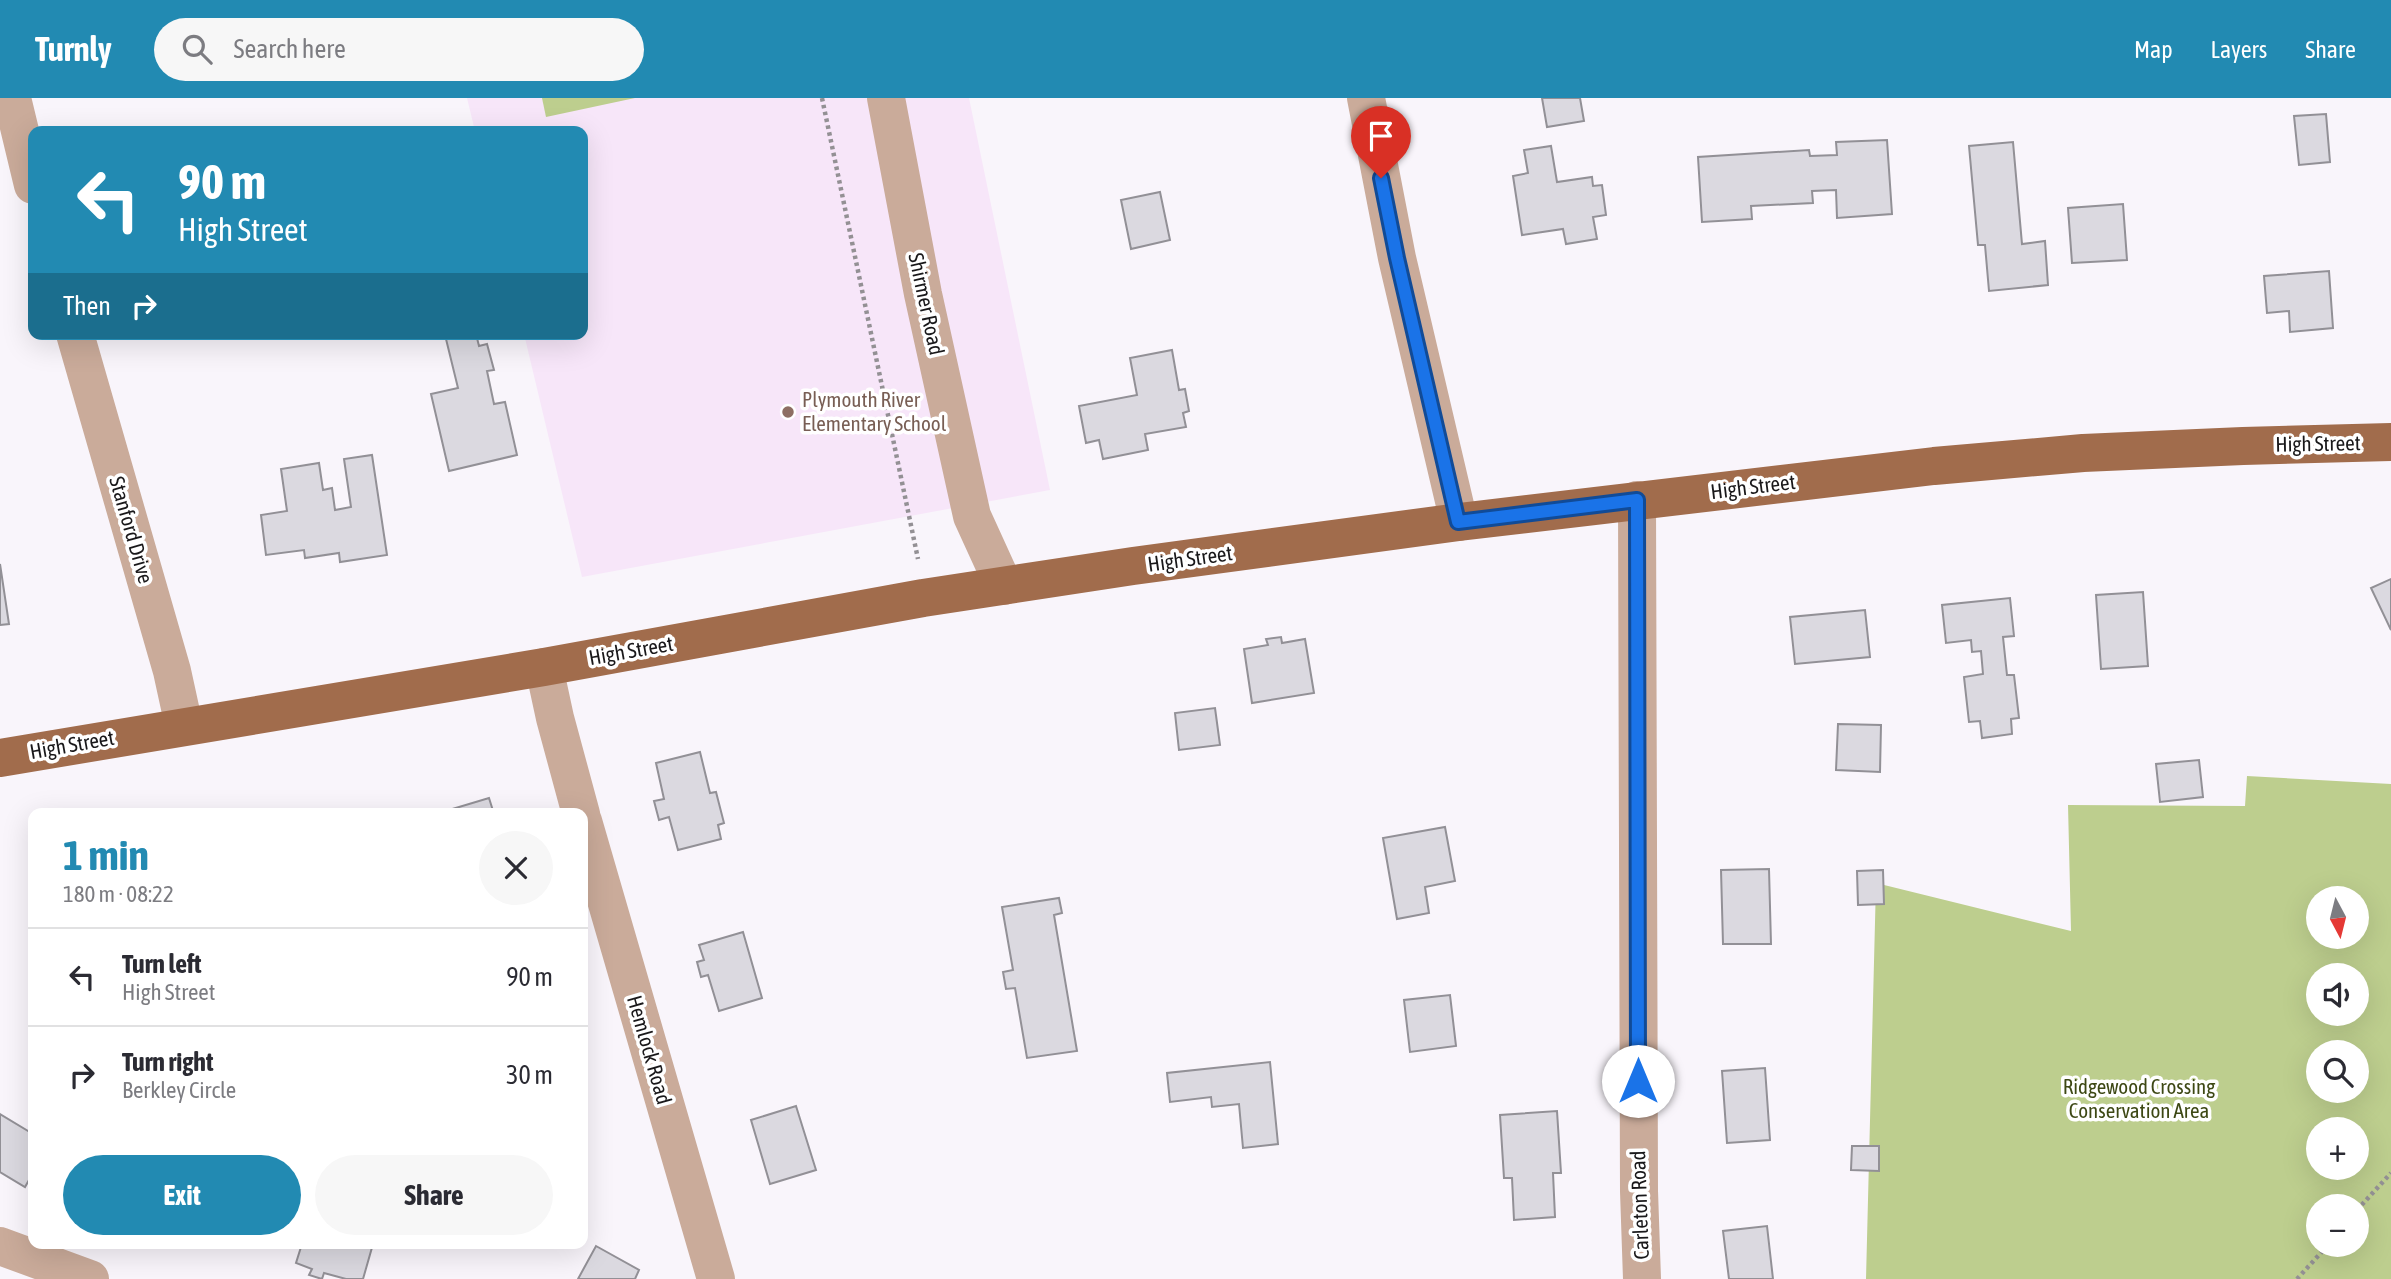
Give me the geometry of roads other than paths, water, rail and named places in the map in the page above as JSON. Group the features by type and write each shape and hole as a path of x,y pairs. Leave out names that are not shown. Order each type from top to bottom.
{"main road":[{"name":"High Street","path":"0,758 544,667 923,598 1458,522 1934,466 2083,453 2391,442"}],"street":[{"path":"12,98 28,164"},
{"name":"Shirmer Road","path":"886,98 923,294 972,516 1004,586"},
{"path":"1366,98 1397,258 1458,522"},
{"name":"Stanford Drive","path":"77,340 172,671 184,726"},
{"name":"Carleton Road","path":"1637,500 1638,1136 1642,1279"},
{"path":"544,667 579,808"},
{"name":"Hemlock Road","path":"588,838 716,1279"},
{"path":"0,1246 90,1279"}],"place":[{"name":"Plymouth River Elementary School","path":"788,412"}],"park label":[{"name":"Ridgewood Crossing Conservation Area","path":"2139,1099"}]}
